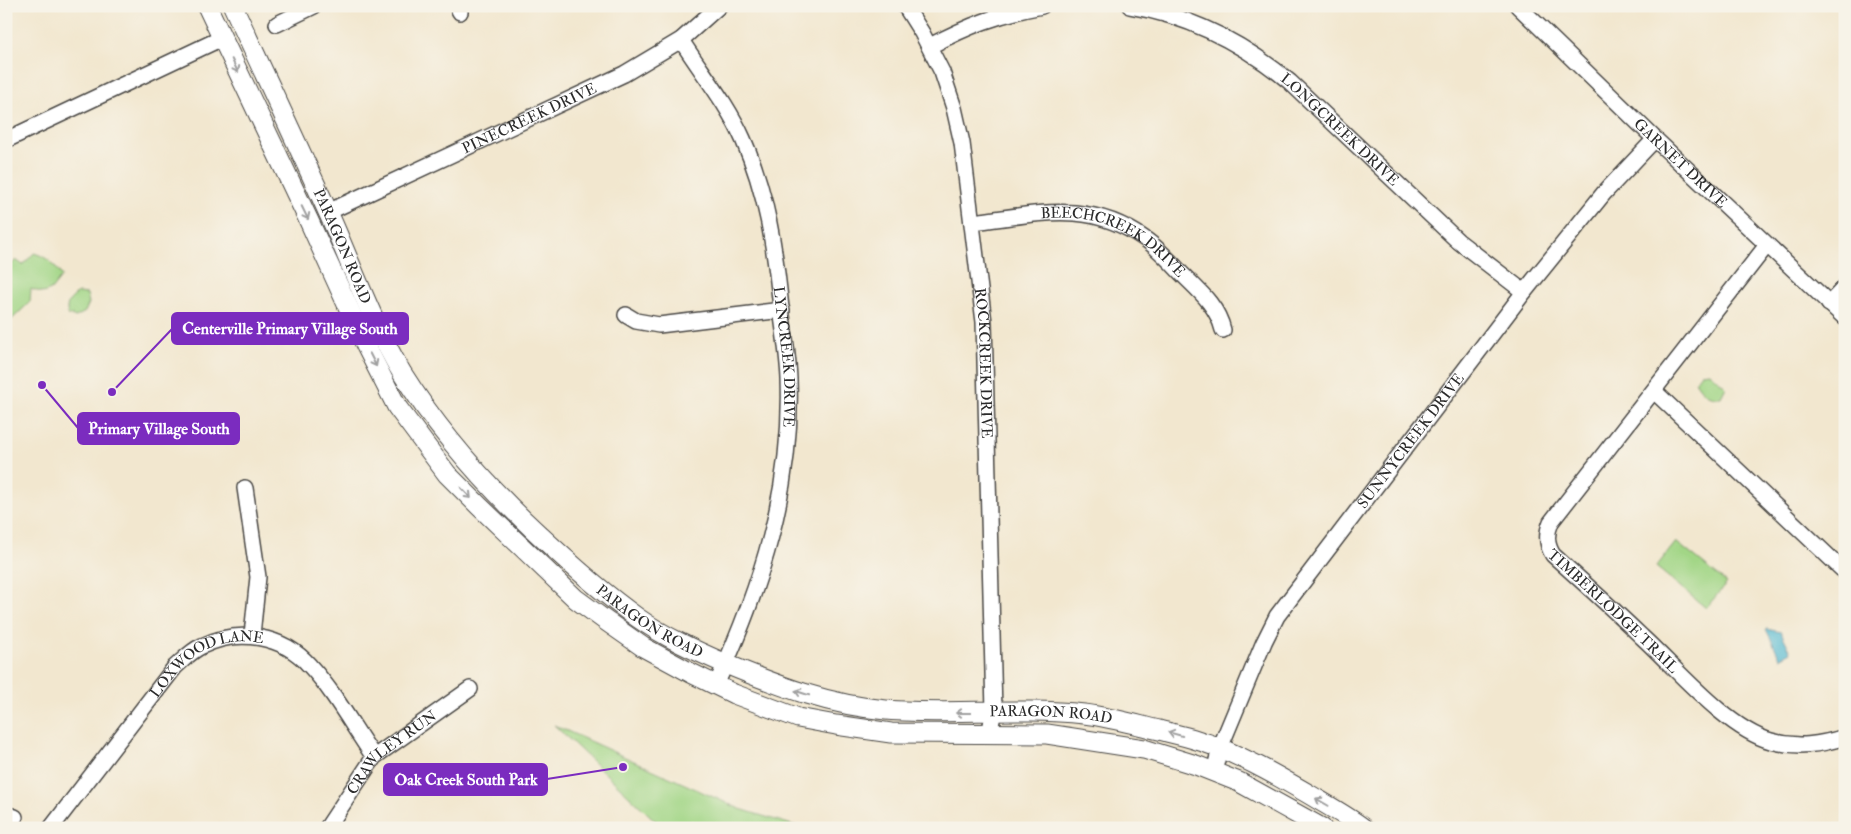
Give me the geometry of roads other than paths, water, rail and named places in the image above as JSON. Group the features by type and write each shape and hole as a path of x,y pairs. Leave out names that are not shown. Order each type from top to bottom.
{"street":[{"name":"PARAGON ROAD","path":"207,6 366,346 397,407 447,474 576,598 643,647 716,685 798,718 836,726 891,733 1046,734 1135,748 1214,772 1239,782 1322,828"},
{"name":"PARAGON ROAD","path":"233,6 383,337 426,409 453,446 482,478 570,563 641,620 705,655 782,686 823,700 855,707 967,713 994,711 1082,714 1112,718 1174,734 1220,748 1271,772 1350,818 1363,828"},
{"path":"277,24 314,6"},
{"name":"PINECREEK DRIVE","path":"328,212 624,74 682,40 719,6"},
{"name":"ROCKCREEK DRIVE","path":"905,6 930,46 942,72 954,108 962,142 984,322 994,711 989,734"},
{"path":"930,46 962,29 987,19 1014,11 1042,6"},
{"name":"LONGCREEK DRIVE","path":"1130,6 1174,17 1208,29 1246,49 1269,64 1458,241 1524,292"},
{"name":"GARNET DRIVE","path":"1518,6 1655,139 1845,318"},
{"path":"6,140 222,38"},
{"name":"LYNCREEK DRIVE","path":"682,40 730,113 743,138 755,169 770,222 789,380 786,455 773,534 760,578 716,685"},
{"name":"SUNNYCREEK DRIVE","path":"1214,772 1220,748 1264,642 1277,616 1524,292 1604,193 1655,139"},
{"name":"BEECHCREEK DRIVE","path":"972,222 1062,212 1098,215 1113,220 1147,240 1180,271 1214,308 1220,317 1222,330"},
{"name":"TIMBERLODGE TRAIL","path":"1767,245 1551,522 1547,540 1553,555 1735,723 1769,741 1787,745 1810,746 1845,737"},
{"path":"1829,304 1845,287"},
{"path":"626,316 636,321 659,325 782,310"},
{"path":"1654,391 1845,572"},
{"path":"245,488 258,577 252,635"},
{"name":"LOXWOOD LANE","path":"51,828 175,667 189,654 215,640 252,635 286,646 310,665 328,688 374,757"},
{"name":"CRAWLEY RUN","path":"327,828 374,757 470,689"}],"water":[{"path":"1766,629 1781,632 1791,652 1780,658"}],"place":[{"name":"Primary Village South","path":"42,385"},
{"name":"Centerville Primary Village South","path":"112,392"},
{"name":"Oak Creek South Park","path":"623,767"}]}
